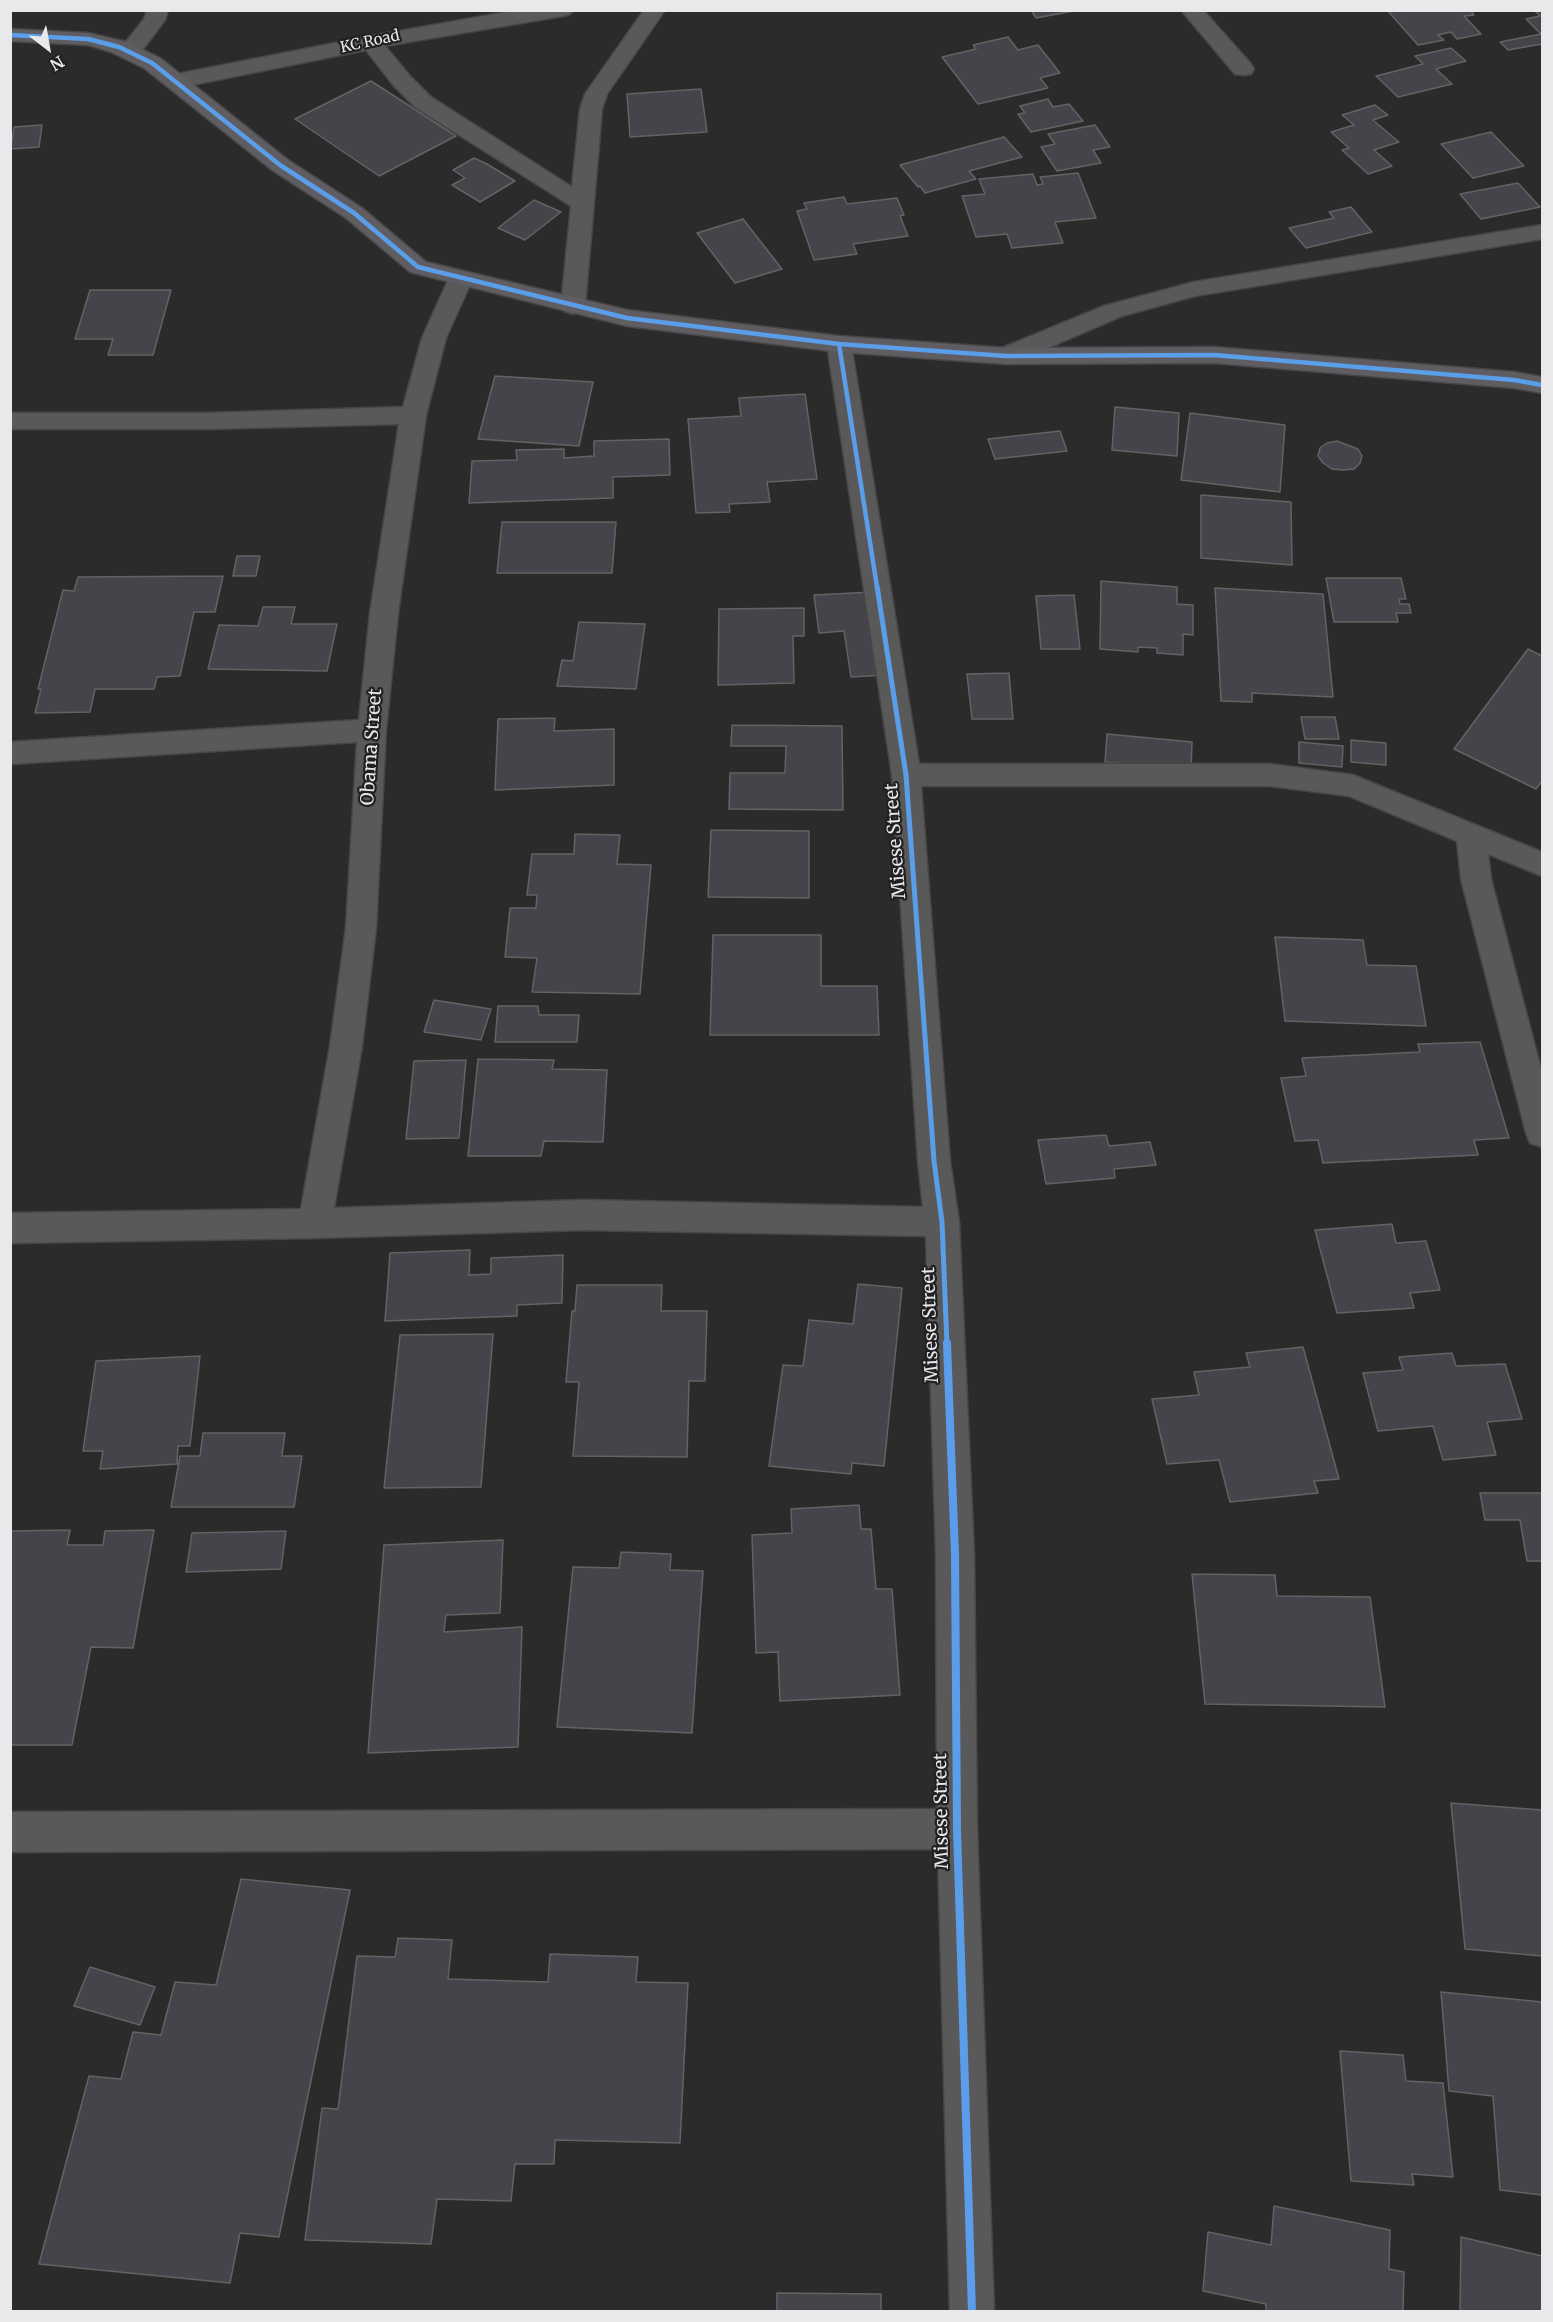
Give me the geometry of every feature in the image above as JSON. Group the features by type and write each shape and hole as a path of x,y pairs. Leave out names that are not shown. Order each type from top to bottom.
{"street":[{"path":"129,52 154,20 158,10"},
{"name":"KC Road","path":"177,81 431,30 563,10"},
{"path":"573,306 591,109 596,94 655,10"},
{"path":"1191,10 1243,69"},
{"path":"10,35 88,39 129,52 152,63 280,165 354,213 418,267 573,306 627,318 839,344 1006,356 1214,355 1514,380 1542,385"},
{"path":"371,42 402,81 423,102 583,204"},
{"path":"1006,356 1113,311 1194,289 1542,232"},
{"name":"Obama Street","path":"315,1223 346,1046 360,939 372,730 384,613 413,415 434,338 461,278"},
{"name":"Misese Street","path":"839,344 906,775 934,1161 942,1221 955,1555 957,1829 972,2312"},
{"path":"10,421 206,421 413,415"},
{"path":"10,753 372,730"},
{"path":"906,775 1270,775 1353,786 1542,864"},
{"path":"1471,836 1476,879 1542,1133"},
{"path":"10,1228 315,1223 583,1215 942,1221"},
{"path":"10,1832 957,1829"}],"building":[{"path":"1031,10 1079,10 1036,18"},
{"path":"1387,10 1470,10 1474,15 1464,16 1481,34 1457,39 1451,32 1438,35 1444,40 1418,45"},
{"path":"1534,10 1542,10 1542,44 1508,50 1500,42 1541,34 1526,19 1540,16"},
{"path":"1008,37 1018,50 1038,45 1060,73 1040,78 1048,88 978,104 942,57 976,49 973,45"},
{"path":"1451,48 1466,61 1436,69 1452,84 1398,97 1376,76 1423,64 1415,56"},
{"path":"371,81 456,136 379,176 295,119"},
{"path":"701,89 707,132 630,137 627,94"},
{"path":"1048,99 1053,107 1069,104 1083,121 1031,132 1018,114 1025,113 1020,106"},
{"path":"1375,105 1388,115 1373,120 1399,142 1374,150 1392,166 1368,174 1342,150 1349,148 1331,132 1354,125 1342,115"},
{"path":"42,125 39,147 11,149 14,127"},
{"path":"1095,125 1110,147 1093,150 1101,163 1057,171 1041,147 1055,144 1048,134"},
{"path":"1491,132 1524,166 1473,178 1441,144"},
{"path":"1004,137 1022,157 969,171 976,179 925,193 900,165"},
{"path":"474,158 515,181 480,202 452,185 465,178 453,170"},
{"path":"1078,173 1096,218 1055,222 1063,243 1012,248 1007,234 976,237 962,196 985,194 979,179 1033,174 1037,185 1043,184 1040,177"},
{"path":"1518,183 1540,207 1481,219 1460,194"},
{"path":"844,197 847,204 897,198 904,215 900,216 908,236 853,244 857,254 814,260 797,211 807,209 804,203"},
{"path":"534,200 561,212 525,240 498,228"},
{"path":"1351,207 1372,232 1306,248 1289,228 1334,218 1329,212"},
{"path":"743,219 782,269 735,283 697,233"},
{"path":"90,290 171,290 153,355 108,355 113,339 75,339"},
{"path":"495,376 593,382 579,446 478,439"},
{"path":"805,394 817,479 767,482 770,502 729,504 730,512 696,513 688,419 741,416 739,398"},
{"path":"1115,407 1179,413 1177,456 1112,450"},
{"path":"1190,413 1285,425 1280,492 1181,480"},
{"path":"1060,431 1067,451 995,459 988,439"},
{"path":"669,439 670,475 613,477 613,498 469,503 472,461 517,460 516,450 564,449 564,458 594,456 594,441"},
{"path":"1337,441 1358,449 1362,456 1360,463 1354,469 1332,469 1318,456 1320,448 1327,443"},
{"path":"1201,495 1291,502 1292,565 1201,558"},
{"path":"502,522 616,522 612,573 497,573"},
{"path":"237,556 260,556 256,576 233,576"},
{"path":"223,576 215,612 194,612 180,676 157,677 154,689 95,689 90,712 35,713 41,689 38,689 63,590 74,591 78,577"},
{"path":"1326,578 1401,578 1406,599 1399,599 1400,604 1409,604 1411,613 1396,613 1398,622 1334,622"},
{"path":"1101,581 1177,587 1177,604 1193,605 1193,635 1183,634 1183,655 1157,653 1157,648 1138,647 1138,652 1100,649"},
{"path":"1215,588 1323,594 1333,697 1252,693 1252,702 1221,701"},
{"path":"872,592 884,675 851,677 844,631 819,633 814,595"},
{"path":"1074,595 1080,649 1041,649 1036,596"},
{"path":"263,607 295,607 291,624 337,624 327,671 208,669 219,625 258,626"},
{"path":"804,608 804,636 793,636 794,683 718,685 719,609"},
{"path":"579,622 645,624 636,689 557,686 562,660 573,661"},
{"path":"1528,649 1542,656 1542,781 1536,789 1454,749"},
{"path":"1009,673 1013,719 972,719 967,674"},
{"path":"1301,717 1335,717 1339,739 1305,739"},
{"path":"555,718 554,731 614,729 614,785 495,790 498,719"},
{"path":"732,725 842,726 843,810 729,809 730,773 785,773 786,746 731,746"},
{"path":"1107,734 1192,742 1191,770 1105,762"},
{"path":"1351,740 1386,743 1386,765 1351,762"},
{"path":"1299,742 1343,746 1342,767 1299,763"},
{"path":"711,830 809,831 809,898 708,897"},
{"path":"575,834 620,835 617,864 651,865 640,994 532,992 537,958 505,957 510,908 536,908 537,895 527,895 532,854 574,854"},
{"path":"713,935 821,935 821,986 877,986 879,1035 710,1035"},
{"path":"1275,937 1363,940 1367,965 1416,966 1426,1026 1285,1021"},
{"path":"434,1000 491,1009 481,1040 424,1032"},
{"path":"498,1006 538,1006 539,1015 579,1015 577,1042 495,1042"},
{"path":"1480,1042 1509,1138 1474,1140 1478,1155 1323,1163 1318,1140 1295,1141 1281,1078 1306,1076 1302,1058 1420,1052 1418,1044"},
{"path":"478,1059 554,1060 552,1069 607,1070 603,1142 544,1141 541,1156 468,1156"},
{"path":"466,1060 459,1138 406,1139 414,1061"},
{"path":"1106,1135 1109,1146 1150,1142 1156,1165 1114,1169 1115,1178 1046,1184 1038,1140"},
{"path":"1392,1224 1396,1243 1426,1241 1440,1290 1410,1293 1414,1308 1337,1313 1315,1230"},
{"path":"470,1250 469,1275 491,1274 491,1258 563,1255 562,1303 517,1305 517,1316 385,1321 390,1253"},
{"path":"858,1284 902,1288 884,1466 852,1463 851,1474 769,1466 783,1365 803,1366 809,1320 853,1324"},
{"path":"577,1285 662,1285 661,1311 707,1311 705,1381 689,1381 687,1457 573,1456 579,1382 566,1382 572,1311 575,1311"},
{"path":"493,1334 481,1487 384,1488 400,1335"},
{"path":"1303,1347 1339,1479 1314,1481 1318,1493 1230,1502 1219,1460 1167,1464 1152,1399 1199,1395 1194,1372 1250,1367 1246,1353"},
{"path":"1452,1353 1456,1366 1505,1364 1522,1419 1487,1422 1496,1455 1443,1460 1433,1426 1378,1431 1363,1373 1403,1370 1399,1357"},
{"path":"200,1356 190,1446 178,1446 177,1464 100,1469 103,1451 83,1451 96,1361"},
{"path":"203,1433 285,1433 282,1456 302,1456 294,1507 171,1507 180,1456 200,1456"},
{"path":"1480,1493 1542,1493 1542,1561 1527,1561 1520,1520 1485,1520"},
{"path":"859,1505 861,1529 871,1529 876,1589 892,1589 900,1695 780,1701 778,1652 756,1653 752,1535 792,1533 791,1509"},
{"path":"70,1530 67,1545 103,1545 105,1531 154,1530 133,1648 91,1647 72,1745 10,1745 10,1531"},
{"path":"286,1531 281,1569 186,1572 192,1533"},
{"path":"503,1540 500,1613 446,1615 444,1632 522,1627 518,1747 368,1753 384,1545"},
{"path":"621,1552 671,1554 670,1570 703,1571 692,1733 557,1727 573,1567 619,1568"},
{"path":"1192,1574 1275,1575 1277,1596 1370,1597 1385,1707 1205,1704"},
{"path":"1451,1803 1542,1810 1542,1956 1465,1949"},
{"path":"241,1879 350,1890 279,2237 240,2233 230,2283 39,2264 89,2076 121,2079 133,2032 161,2035 175,1982 216,1985"},
{"path":"398,1938 452,1940 448,1979 548,1982 550,1954 638,1957 636,1982 688,1983 680,2143 555,2140 554,2164 515,2164 511,2201 437,2199 431,2244 305,2240 322,2108 338,2109 357,1956 395,1957"},
{"path":"90,1967 155,1987 140,2025 74,2006"},
{"path":"1441,1992 1542,2002 1542,2195 1500,2190 1493,2096 1449,2091"},
{"path":"1340,2051 1403,2055 1406,2081 1443,2083 1453,2177 1412,2174 1414,2185 1351,2181"},
{"path":"1274,2206 1390,2230 1389,2269 1404,2272 1403,2312 1266,2312 1266,2304 1203,2291 1208,2232 1271,2245"},
{"path":"1461,2237 1542,2256 1542,2312 1460,2312"},
{"path":"777,2293 881,2294 881,2312 777,2312"}],"cycle path":[{"path":"10,35 88,39 119,47 152,63 280,165 354,213 418,267 627,318 839,344 1006,356 1214,355 1514,380 1542,385"},
{"path":"839,344 906,775 934,1161 942,1222 955,1555 957,1829 972,2312"}]}
